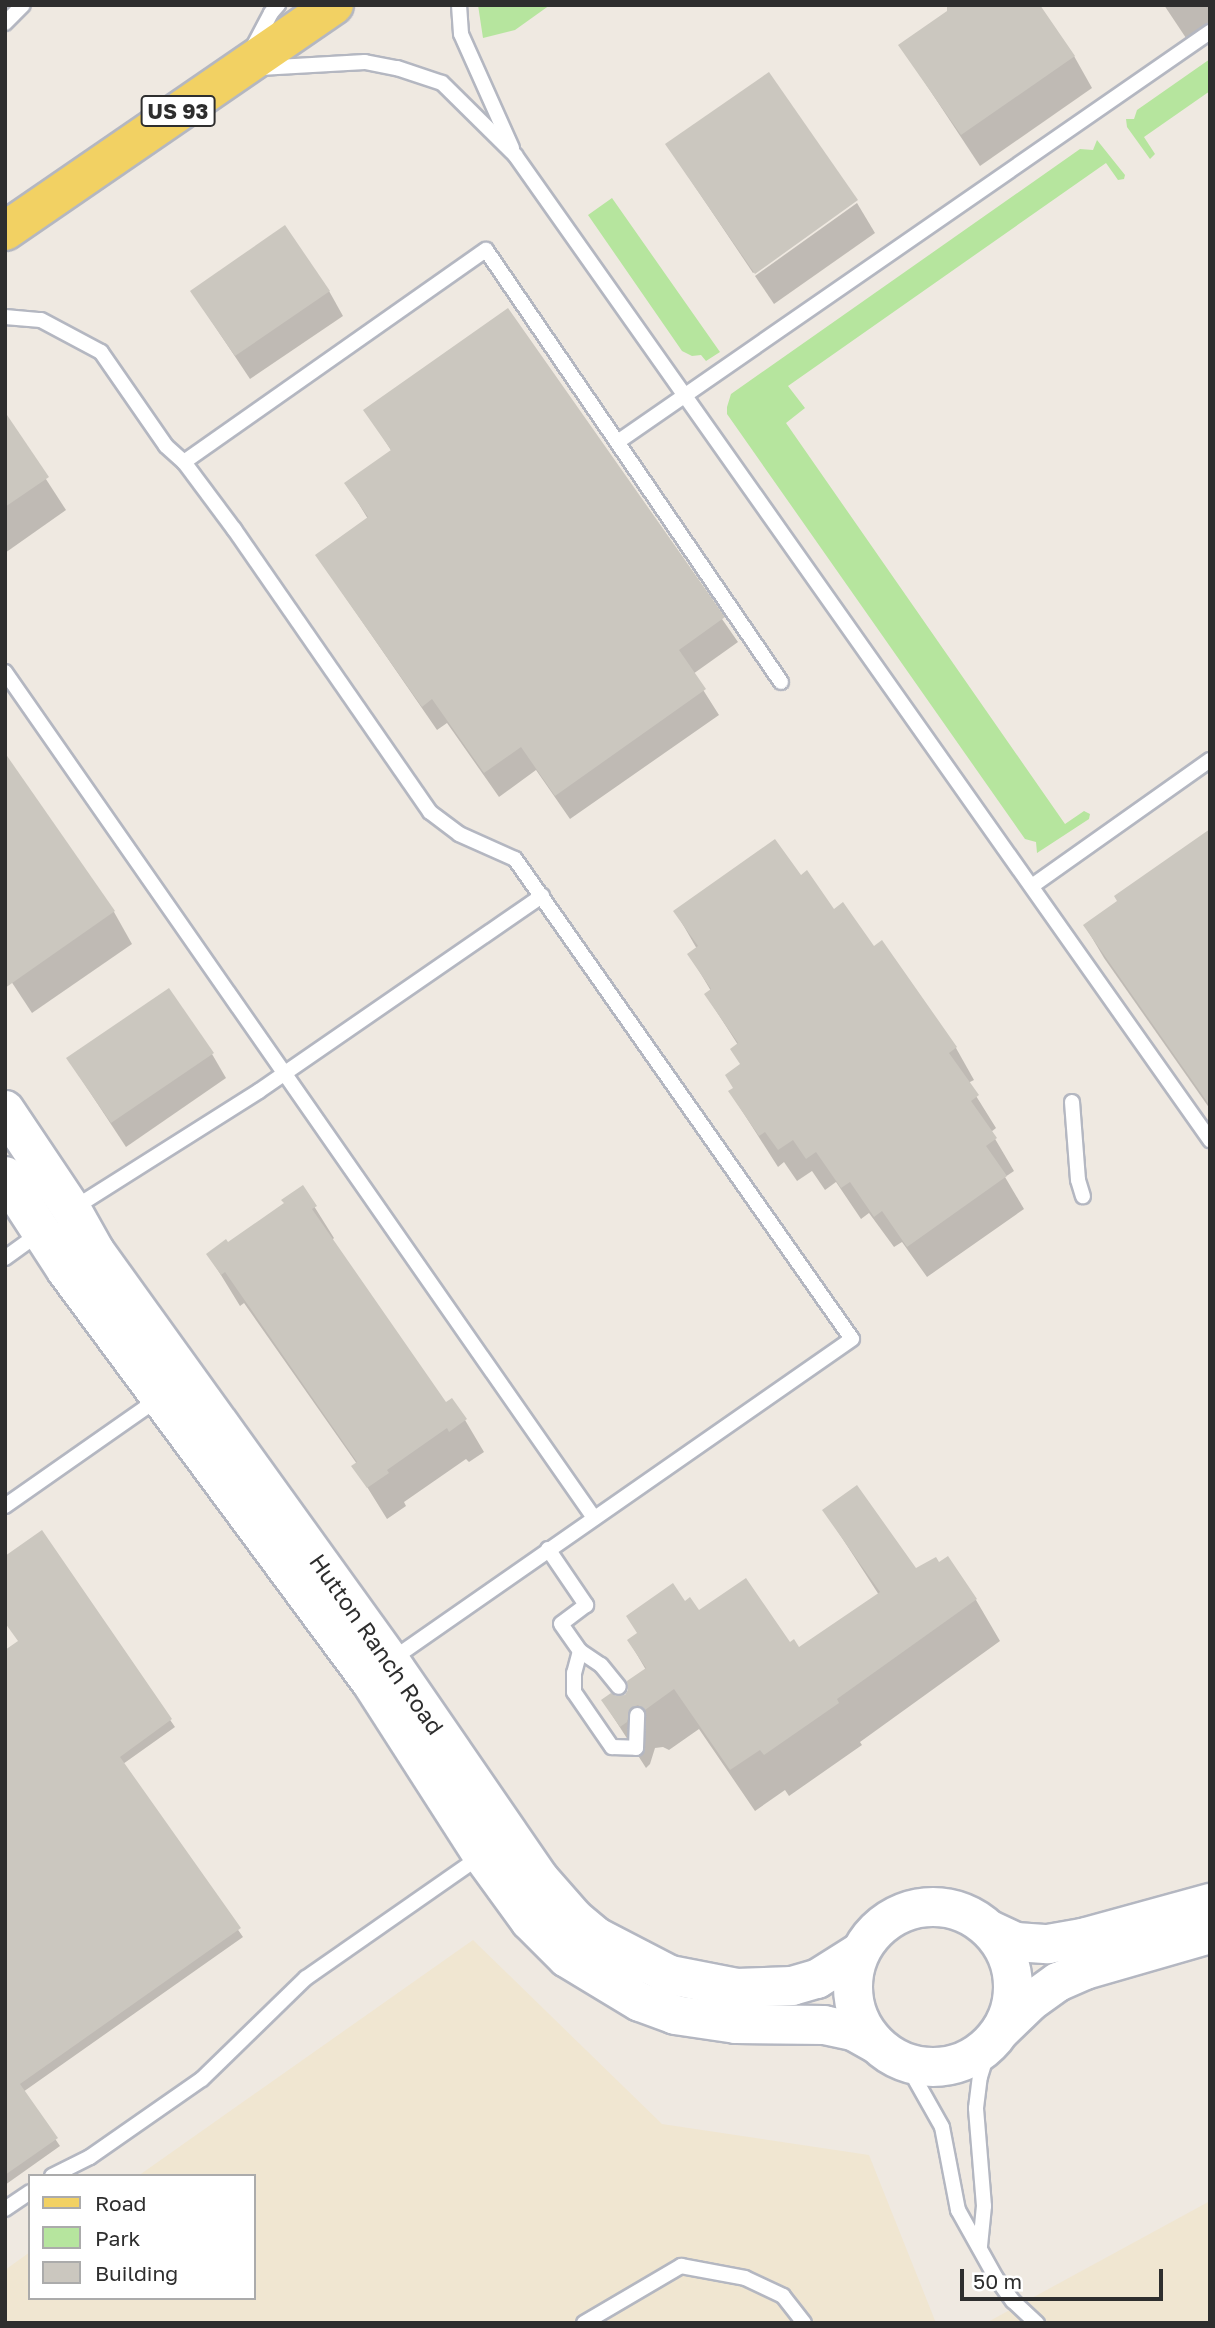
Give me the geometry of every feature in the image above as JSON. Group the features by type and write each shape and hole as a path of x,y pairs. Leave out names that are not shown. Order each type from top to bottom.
{"main road":[{"name":"US 93","path":"5,232 334,5"},
{"name":"Hutton Ranch Road","path":"5,1110 56,1221 160,1397 380,1671"},
{"name":"Hutton Ranch Road","path":"5,1176 94,1251 497,1846 530,1921 567,1958 640,2002 675,2015 707,2021 797,2023 838,2027 891,2053"},
{"name":"Hutton Ranch Road","path":"497,1846 597,1937 670,1975 737,1988 792,1986 817,1979 860,1952"},
{"path":"1210,1903 1086,1937 1048,1944 1016,1942 990,1930 967,1913 942,1906 917,1907 894,1916 874,1931 860,1952 853,1976 853,2001 862,2024 891,2053 928,2067 951,2066 972,2058 1030,2002 1058,1982 1085,1970 1210,1934"},
{"path":"990,1930 1004,1947 1013,1972 1014,1998 995,2038"}],"lane":[{"path":"5,23 23,5"},
{"path":"242,69 271,13 278,5"},
{"path":"459,5 461,34 515,155"},
{"path":"619,441 1210,32"},
{"path":"242,69 365,62 397,68 442,83 515,155 683,397 1210,1140"},
{"path":"184,462 486,250 619,441 781,682"},
{"path":"5,317 41,320 101,352 166,446 184,462 264,572 430,812 459,834 515,859 852,1339 548,1549 380,1671"},
{"path":"5,672 594,1518"},
{"path":"1032,886 1210,760"},
{"path":"5,1258 56,1221 285,1073 542,896"},
{"path":"1072,1102 1077,1180 1083,1196"},
{"path":"5,1506 160,1397"},
{"path":"548,1549 586,1605 562,1624 580,1651 601,1665 619,1687"},
{"path":"580,1651 574,1673 574,1692 612,1747 636,1748 638,1715"},
{"path":"56,2174 90,2157 202,2079 306,1978 497,1846"},
{"path":"980,2246 985,2206 976,2108 980,2077 995,2038"},
{"path":"891,2053 942,2127 958,2210 980,2246 986,2263 1004,2290 1037,2323"},
{"path":"5,2209 28,2193"},
{"path":"584,2323 681,2266 745,2278 783,2296 804,2323"}],"shaded area":[{"path":"473,1940 662,2124 869,2155 936,2323 5,2323 5,2270 28,2253 28,2300 256,2300 256,2174 141,2174"},
{"path":"1210,2201 1210,2323 986,2323"}],"green space":[{"path":"478,5 550,5 515,30 483,38"},
{"path":"1210,59 1210,91 1144,137 1155,154 1150,159 1127,127 1126,119 1134,119 1137,110"},
{"path":"1097,140 1125,175 1124,179 1118,180 1106,163 788,386 805,408 786,423 1065,824 1084,811 1090,814 1089,819 1037,853 1036,842 1025,839 727,414 727,407 731,394 1080,149 1093,150"},
{"path":"612,198 720,352 706,361 701,355 692,356 682,351 588,215"}],"building":[{"path":"947,5 1040,5 1075,56 961,135 898,45 947,11"},
{"path":"769,72 858,200 755,274 665,144"},
{"path":"285,225 330,291 235,356 190,291"},
{"path":"508,308 725,617 679,650 706,689 555,796 521,747 484,773 432,699 422,707 315,555 368,517 344,483 391,450 363,410"},
{"path":"5,412 49,477 5,507"},
{"path":"5,753 115,911 5,988"},
{"path":"1210,829 1210,1106 1083,925 1117,901 1114,896"},
{"path":"775,839 801,875 807,870 834,909 843,902 874,946 882,940 957,1047 949,1053 979,1095 971,1101 997,1138 986,1146 1007,1176 907,1247 882,1211 874,1217 850,1182 841,1188 816,1152 806,1159 793,1140 778,1150 765,1132 759,1136 728,1091 733,1088 725,1075 740,1064 730,1049 738,1043 704,994 711,989 687,954 698,946 673,911"},
{"path":"169,988 214,1053 111,1123 66,1058"},
{"path":"303,1185 317,1206 312,1209 446,1402 452,1398 467,1419 449,1432 447,1428 387,1470 389,1473 367,1488 351,1466 357,1462 225,1272 221,1275 206,1254 284,1203 281,1200"},
{"path":"857,1485 916,1568 936,1557 939,1562 948,1556 977,1599 837,1699 839,1703 764,1755 760,1750 730,1770 674,1689 645,1710 638,1705 632,1707 627,1722 620,1727 601,1700 611,1693 616,1696 625,1695 628,1690 627,1681 646,1668 627,1640 637,1633 626,1616 673,1583 685,1601 690,1597 699,1610 746,1578 790,1642 794,1639 799,1647 880,1592 822,1510"},
{"path":"42,1530 172,1719 120,1757 241,1928 20,2084 58,2138 5,2175 5,1650 18,1641 5,1623 5,1556"}]}
